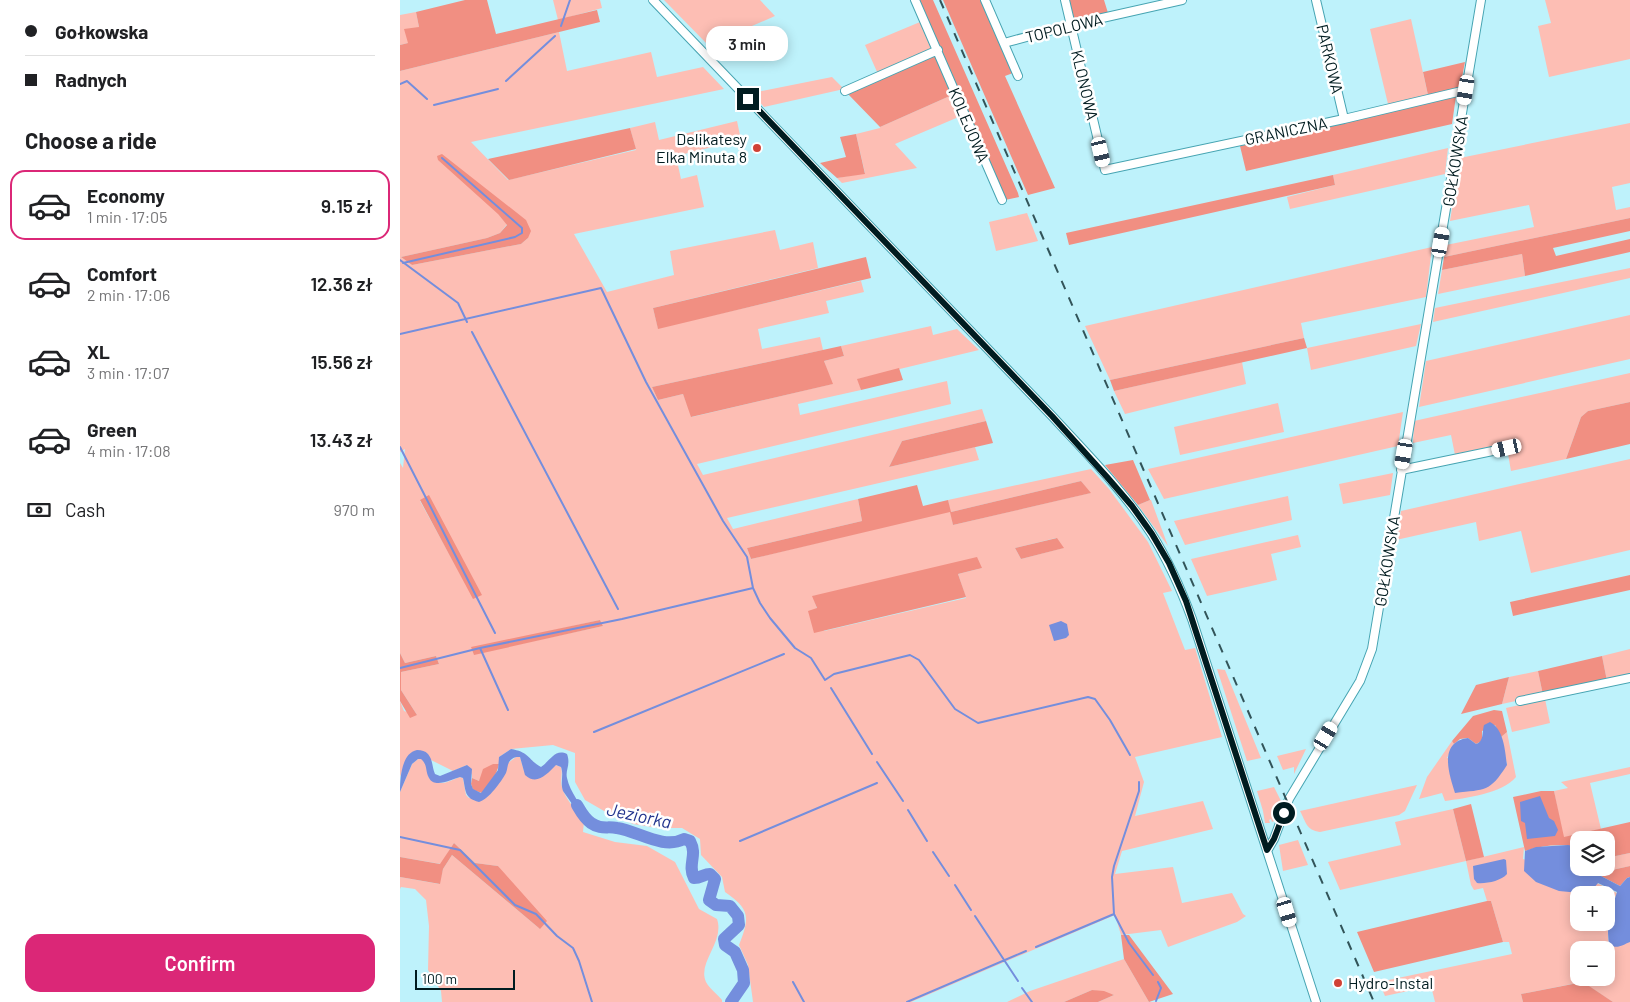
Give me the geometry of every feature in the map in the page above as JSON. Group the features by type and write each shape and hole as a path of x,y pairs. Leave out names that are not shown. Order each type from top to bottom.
{"street":[{"path":"653,0 1058,423 1120,492 1152,534 1176,579 1192,619 1316,1002"},
{"name":"KOLEJOWA","path":"915,0 1002,200"},
{"path":"985,0 1018,76"},
{"name":"KLONOWA","path":"1065,0 1105,170"},
{"name":"TOPOLOWA","path":"1004,43 1071,25 1182,0"},
{"name":"PARKOWA","path":"1316,0 1344,119"},
{"name":"GOŁKOWSKA","path":"1267,850 1274,839 1289,799 1360,681 1369,660 1481,0"},
{"path":"845,91 938,50"},
{"name":"GRANICZNA","path":"1105,170 1344,119 1466,90"},
{"path":"1401,470 1507,448"},
{"path":"1520,702 1630,678"}],"shaded area":[{"path":"465,0 487,0 496,34 597,10 600,22 400,71 400,45 408,43 404,29 419,27 416,12"},
{"path":"553,0 600,0 602,8 558,20"},
{"path":"664,0 760,0 775,16 708,45"},
{"path":"919,0 933,0 1019,197 1005,200"},
{"path":"943,0 981,0 1013,73 1005,76 1055,188 1028,195"},
{"path":"1069,0 1104,0 1108,13 1074,21"},
{"path":"1545,0 1630,0 1630,59 1549,77 1538,26 1551,23"},
{"path":"416,12 419,27 408,43 400,45 400,15"},
{"path":"1411,19 1428,95 1388,104 1370,29"},
{"path":"920,22 932,50 878,74 865,45"},
{"path":"559,32 567,71 651,52 657,77 703,67 724,89 471,142 508,180 636,150 630,128 655,122 659,140 737,121 741,140 676,156 681,179 697,175 704,207 574,234 607,292 674,275 670,251 775,230 780,250 813,242 818,268 653,308 658,328 861,281 864,292 826,301 829,313 758,329 762,349 820,337 823,350 652,387 658,400 683,394 692,417 832,384 824,361 844,356 841,346 931,326 933,335 957,329 979,350 858,379 861,390 798,404 800,415 947,381 951,404 697,464 703,475 982,409 986,421 902,441 889,467 975,447 979,460 727,518 733,529 858,499 862,521 747,548 751,559 950,511 948,500 1091,469 1109,489 1148,542 1172,591 1163,593 1185,650 1195,648 1222,737 1135,757 1144,782 1135,816 1203,801 1213,829 1122,851 1115,874 1173,867 1182,903 1232,893 1243,914 1246,916 1237,922 1168,947 1161,930 1121,935 1115,915 911,1002 753,1002 748,965 739,945 745,927 746,914 739,904 725,892 722,877 701,855 700,839 682,828 659,828 633,824 618,816 611,815 585,800 575,782 575,753 553,745 511,749 499,757 499,764 493,764 479,781 472,778 467,765 453,771 431,760 427,753 405,762 400,777 400,701 404,711 417,715 401,690 401,672 439,664 436,656 405,663 400,653 400,463 403,468 405,449 400,452 400,71","holes":["498,214 528,238 521,244 412,265 401,257 487,238 500,233 507,224","1081,481 1090,493 953,525 951,512","429,496 474,599 420,501","1056,538 1063,548 1021,559 1015,548","982,568 958,574 966,598 824,631 813,596","600,620 603,626 474,654 472,648"]},
{"path":"935,55 952,95 880,127 847,93"},
{"path":"1465,62 1460,88 1428,95 1423,72"},
{"path":"832,77 844,89 764,107 752,93"},
{"path":"952,95 961,116 895,144 917,168 842,183 837,178 865,173 856,134 880,128"},
{"path":"1456,96 1452,124 1246,171 1240,146"},
{"path":"1630,123 1630,183 1612,187 1616,210 1630,207 1630,218 1444,257 1446,245 1534,227 1529,205 1450,221 1460,158"},
{"path":"630,128 636,149 509,180 488,159"},
{"path":"856,134 865,174 837,178 820,163 846,157 840,137"},
{"path":"1448,148 1445,174 1290,209 1287,197 1335,185 1333,175"},
{"path":"442,154 526,220 531,231 528,238 521,244 412,265 401,257 487,238 500,233 507,225 498,214 438,160 437,156"},
{"path":"1333,175 1335,185 1069,245 1066,233"},
{"path":"1027,213 1038,241 996,251 989,222"},
{"path":"1630,218 1630,231 1553,248 1556,256 1630,239 1630,252 1525,276 1522,254 1442,270 1444,257"},
{"path":"1432,247 1426,297 1301,323 1304,338 1110,380 1085,326"},
{"path":"1522,254 1525,276 1438,294 1442,270"},
{"path":"866,257 871,278 658,329 653,308"},
{"path":"1630,268 1630,278 1433,322 1435,308"},
{"path":"1630,315 1630,359 1419,407 1426,361"},
{"path":"1421,324 1416,346 1311,370 1307,348"},
{"path":"1304,338 1307,348 1114,391 1110,380"},
{"path":"841,346 844,356 824,361 833,384 691,417 683,394 658,400 652,387"},
{"path":"1242,362 1246,384 1125,414 1114,391"},
{"path":"899,368 903,380 861,390 857,379"},
{"path":"1630,373 1630,402 1588,411 1581,417 1566,459 1511,471 1506,443 1455,455 1451,435 1413,443 1414,421"},
{"path":"1630,402 1630,444 1566,459 1581,417 1588,411"},
{"path":"1278,403 1284,432 1180,455 1174,427"},
{"path":"1403,412 1398,446 1164,499 1148,469"},
{"path":"986,421 993,443 889,467 902,441"},
{"path":"1630,459 1630,550 1531,573 1521,531 1479,541 1476,522 1396,540 1401,511"},
{"path":"1133,460 1150,500 1138,505 1105,465"},
{"path":"1393,473 1390,495 1343,504 1339,484"},
{"path":"1081,481 1091,493 953,525 950,512 751,559 747,548 862,521 858,499 917,485 923,506 948,500 951,512"},
{"path":"429,495 482,595 473,599 420,500"},
{"path":"1288,496 1292,520 1185,545 1174,521"},
{"path":"1151,500 1168,546 1138,505"},
{"path":"1298,535 1301,547 1271,554 1277,580 1207,596 1191,559"},
{"path":"1057,538 1064,548 1021,559 1015,548"},
{"path":"977,557 982,568 958,574 966,597 814,633 808,611 817,608 812,596"},
{"path":"1630,575 1630,590 1513,616 1510,602"},
{"path":"600,620 603,626 474,655 471,647"},
{"path":"1630,649 1630,675 1607,681 1602,656"},
{"path":"400,653 405,663 436,656 439,664 401,672 401,690 417,715 410,718 400,701"},
{"path":"1602,656 1607,681 1543,695 1538,671"},
{"path":"1217,669 1225,670 1261,758 1247,761"},
{"path":"1538,671 1543,695 1502,704 1509,677"},
{"path":"1509,677 1502,704 1461,714 1476,685"},
{"path":"1545,699 1550,723 1512,732 1506,708"},
{"path":"1494,710 1502,711 1507,732 1501,737 1495,725 1482,731 1482,741 1476,744 1468,738 1460,739 1454,744 1452,741 1473,716"},
{"path":"1507,732 1516,777 1510,783 1493,791 1463,798 1445,801 1442,793 1419,799 1427,777 1452,741 1454,744 1447,758 1507,765 1501,737"},
{"path":"1306,749 1294,774 1294,767 1283,770 1277,756"},
{"path":"516,757 520,757 524,771 556,765 561,767 561,784 568,800 584,821 583,832 615,842 647,846 675,862 699,909 717,919 717,936 704,974 707,984 722,1002 442,1002 441,991 428,970 429,926 426,900 415,889 401,887 400,889 400,877 439,884 443,869 452,855 540,929 498,866 475,863 454,843 441,864 400,857 400,792 412,764 418,759 422,759 427,766 429,778 434,781 448,782 460,777 463,778 466,795 469,798 487,797 505,774 508,763"},
{"path":"493,764 499,764 495,776 487,787 482,793 473,790 472,778 479,781 483,769"},
{"path":"1630,767 1630,774 1590,783 1601,829 1570,831 1570,836 1563,838 1554,791 1568,788 1561,782"},
{"path":"1417,785 1405,811 1399,815 1320,832 1309,827 1300,811"},
{"path":"1274,787 1282,803 1274,821 1272,822 1271,819 1269,820 1270,823 1265,823 1257,791"},
{"path":"1541,791 1554,791 1564,837 1570,836 1570,846 1538,847 1525,851 1513,797"},
{"path":"1471,804 1484,857 1466,861 1453,809"},
{"path":"1453,809 1466,861 1340,890 1328,862 1401,845 1395,822"},
{"path":"1630,822 1630,853 1615,856 1615,831 1590,831"},
{"path":"1298,840 1308,865 1283,871 1279,845"},
{"path":"454,843 475,863 498,866 547,921 540,929 452,855 443,869 440,884 400,877 400,857 440,864"},
{"path":"1524,847 1523,859 1603,886 1570,886 1570,931 1608,931 1609,941 1570,941 1570,984 1521,994 1523,1002 1435,1002 1431,986 1385,996 1379,982 1512,954 1509,942 1503,942 1491,901 1487,901 1483,888 1474,890 1471,885 1466,861"},
{"path":"1630,853 1630,866 1615,869 1615,856"},
{"path":"1630,866 1630,877 1620,886 1601,876 1615,876 1615,869"},
{"path":"1491,901 1503,942 1374,972 1357,932"},
{"path":"1121,935 1129,935 1173,994 1149,1002 1124,959"},
{"path":"1630,942 1630,1002 1613,1002 1588,986 1615,986 1615,943"},
{"path":"1124,959 1149,1002 1098,1002 1114,995 1092,990 1064,1002 1007,1002 1030,991"},
{"path":"1570,985 1589,986 1613,1002 1523,1002 1521,994"},
{"path":"1092,990 1104,991 1114,995 1098,1002 1064,1002"}],"water":[{"path":"1061,621 1067,624 1069,635 1066,638 1054,641 1049,625"},
{"path":"1490,722 1495,725 1501,735 1507,765 1496,781 1486,788 1455,793 1450,777 1449,752 1452,746 1468,738 1476,744 1479,743 1482,739 1484,725"},
{"path":"511,749 522,752 541,767 556,754 567,754 568,783 576,799 590,817 584,821 563,791 561,767 556,765 542,778 529,778 525,775 520,757 510,760 506,773 498,785 491,794 479,802 468,796 463,778 460,777 439,783 432,781 421,759 412,764 400,792 402,768 408,756 417,750 428,754 435,774 440,776 467,765 472,769 471,784 473,789 481,793 498,770 499,757"},
{"path":"1540,796 1549,818 1554,821 1558,830 1555,836 1527,839 1525,823 1521,821 1520,802"},
{"path":"1570,845 1570,876 1601,876 1620,886 1630,877 1630,942 1617,947 1615,947 1615,941 1609,941 1608,931 1615,931 1615,899 1617,892 1615,891 1615,886 1604,886 1598,883 1596,886 1570,886 1570,892 1559,891 1536,882 1524,871 1525,851 1536,847"},
{"path":"1506,860 1507,874 1501,879 1477,883 1474,879 1473,866"}],"waterway":[{"path":"561,26 570,0"},
{"path":"506,81 555,36"},
{"path":"400,84 407,81 427,99"},
{"path":"434,105 498,89"},
{"path":"403,263 515,237 522,233 522,228 442,158"},
{"path":"400,260 458,303 467,322"},
{"path":"400,334 601,288 646,382 723,521 747,557 753,588"},
{"path":"472,332 618,609"},
{"path":"400,447 495,633"},
{"path":"508,710 480,648 622,619 753,588 770,618 795,648 811,658 825,680 834,674 910,655 919,660 955,709 978,723 1088,697 1095,699 1110,720 1130,755"},
{"path":"400,668 480,648"},
{"path":"594,732 784,654"},
{"path":"831,688 872,754"},
{"path":"877,762 903,801"},
{"path":"1036,947 1114,914 1112,877 1114,866 1139,791 1139,782"},
{"path":"740,841 877,783"},
{"name":"Jeziorka","path":"577,805 586,819 598,826 613,827 659,841 676,842 684,839 690,841 693,851 692,873 694,878 710,874 715,879 709,900 716,905 730,906 738,916 739,925 724,939 725,945 735,952 743,970 744,983 731,1002"},
{"path":"908,810 927,841"},
{"path":"400,837 460,850 515,905 536,914 557,936 573,948 592,1002"},
{"path":"933,852 949,876"},
{"path":"955,885 971,910"},
{"path":"1114,914 1129,943 1153,975"},
{"path":"975,916 1018,981"},
{"path":"907,1002 1026,951"},
{"path":"793,982 804,1002"},
{"path":"1156,1001 1161,988 1158,982"},
{"path":"1022,988 1032,1002"}],"railway":[{"path":"940,0 1374,1002"}],"place":[{"name":"Delikatesy Elka Minuta 8","path":"757,148"},
{"name":"Hydro-Instal","path":"1338,983"}],"route":[{"path":"748,99 1052,416 1132,506 1169,563 1186,601 1267,850 1274,839 1284,813"}]}
